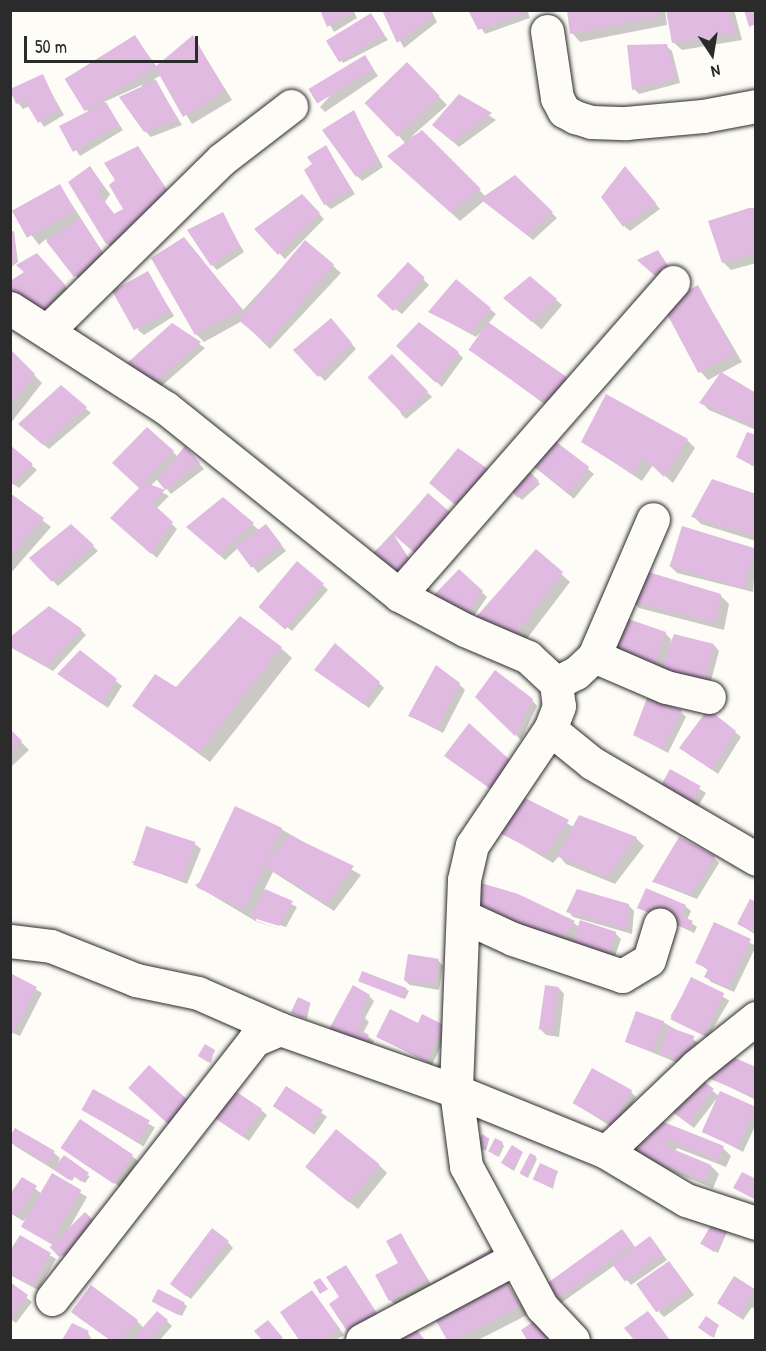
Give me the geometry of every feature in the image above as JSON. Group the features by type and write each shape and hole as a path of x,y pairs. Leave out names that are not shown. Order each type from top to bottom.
{"street":[{"path":"547,31 557,98 564,111 575,117 591,122 626,123 703,116 756,106"},
{"path":"47,331 222,159 291,106"},
{"path":"399,595 674,282"},
{"path":"10,308 166,408 399,595 465,630 528,657 556,683 559,706 550,729 472,845 464,880 456,1092 466,1166 514,1259 543,1306 573,1341"},
{"path":"556,683 576,673 594,656 653,519"},
{"path":"594,656 666,687 709,697"},
{"path":"550,729 592,763 756,859"},
{"path":"463,916 513,939 622,976 649,960 660,925"},
{"path":"10,941 51,946 136,980 198,993 280,1029 456,1092 606,1152 686,1200 756,1224"},
{"path":"606,1152 696,1066 756,1017"},
{"path":"52,1299 254,1040 280,1029"},
{"path":"362,1341 514,1259"}],"building":[{"path":"320,10 351,10 352,13 327,27"},
{"path":"382,10 430,10 433,17 397,43"},
{"path":"468,10 525,10 525,13 478,30"},
{"path":"567,10 658,10 659,17 570,34"},
{"path":"666,10 729,10 735,33 672,43"},
{"path":"744,10 756,10 756,24 749,27"},
{"path":"371,13 384,34 339,62 326,41"},
{"path":"135,35 155,67 85,111 65,79"},
{"path":"193,35 225,91 183,117 155,67"},
{"path":"667,44 676,78 632,90 627,45"},
{"path":"365,55 374,70 317,104 308,89"},
{"path":"407,62 440,96 397,137 365,103"},
{"path":"43,74 59,109 38,123 25,101 16,104 10,89"},
{"path":"156,80 178,120 144,132 119,97"},
{"path":"459,94 492,113 453,142 432,125"},
{"path":"106,102 119,124 73,152 59,126"},
{"path":"354,110 378,161 356,177 322,130"},
{"path":"422,130 481,189 451,213 387,156"},
{"path":"326,145 351,189 324,205 304,170 312,164 307,157"},
{"path":"138,146 174,200 106,244 68,182 90,166 103,185 98,193 114,214 123,209 109,185 115,180 104,163"},
{"path":"625,166 656,203 623,227 601,197"},
{"path":"515,175 553,212 527,235 480,199"},
{"path":"60,184 75,211 27,238 12,211"},
{"path":"302,194 320,213 278,255 254,229"},
{"path":"749,208 756,208 756,253 722,263 708,221"},
{"path":"223,212 240,246 211,266 187,230"},
{"path":"80,218 103,253 74,277 46,241"},
{"path":"14,231 16,259 10,264 10,232"},
{"path":"184,237 242,309 195,335 151,258"},
{"path":"305,240 334,264 267,344 238,320"},
{"path":"658,250 670,269 655,276 637,260"},
{"path":"37,253 66,286 50,296 60,303 37,316 10,292 10,281 24,272 16,265"},
{"path":"408,262 425,278 393,311 377,296"},
{"path":"148,271 170,310 134,330 112,291"},
{"path":"530,276 557,299 532,322 503,298"},
{"path":"456,279 491,308 471,333 428,312"},
{"path":"698,285 735,354 698,373 662,304"},
{"path":"331,318 352,343 318,377 293,350"},
{"path":"419,322 459,352 436,383 396,346"},
{"path":"488,322 567,377 547,405 468,350"},
{"path":"172,323 201,342 152,385 126,364"},
{"path":"10,349 35,374 10,406"},
{"path":"392,354 428,391 404,415 368,378"},
{"path":"721,372 756,393 756,427 699,403"},
{"path":"61,385 87,407 43,445 18,424"},
{"path":"606,394 688,439 664,477 644,458 633,474 581,442"},
{"path":"147,427 174,451 144,482 165,490 152,503 173,522 151,554 110,518 139,488 112,463"},
{"path":"747,432 756,435 756,467 736,457"},
{"path":"551,438 589,467 569,493 531,464"},
{"path":"10,445 33,464 13,484 10,482"},
{"path":"185,446 200,463 165,490 157,480"},
{"path":"458,448 488,469 454,504 429,483"},
{"path":"528,470 539,481 518,498 507,486"},
{"path":"712,479 756,494 756,536 691,517"},
{"path":"10,493 44,518 10,557"},
{"path":"428,493 452,514 417,555 393,534"},
{"path":"223,497 254,523 219,555 186,527"},
{"path":"71,524 94,545 52,582 29,558"},
{"path":"266,524 282,545 251,568 236,547"},
{"path":"682,526 756,549 743,589 670,566"},
{"path":"393,535 409,559 393,580 366,559"},
{"path":"536,549 563,572 513,638 476,617"},
{"path":"297,561 324,583 285,629 258,607"},
{"path":"459,569 483,591 467,615 431,598"},
{"path":"642,570 721,594 716,623 629,601"},
{"path":"49,606 82,629 47,667 10,646 10,637"},
{"path":"617,615 666,632 654,668 609,655"},
{"path":"240,616 282,647 199,753 132,706 155,674 176,687"},
{"path":"674,634 714,644 701,695 657,678"},
{"path":"335,643 380,682 363,704 314,670"},
{"path":"80,650 117,679 102,704 57,674"},
{"path":"436,665 460,683 438,728 408,716"},
{"path":"495,670 533,699 515,736 475,697"},
{"path":"647,698 682,710 663,749 633,735"},
{"path":"708,709 736,731 712,770 679,748"},
{"path":"469,723 510,760 492,790 444,756"},
{"path":"10,729 22,741 10,752"},
{"path":"670,769 701,786 686,812 655,795"},
{"path":"509,790 569,820 545,856 494,830"},
{"path":"235,806 282,828 244,910 197,888"},
{"path":"579,815 637,837 607,877 557,856"},
{"path":"146,826 195,842 183,881 133,865"},
{"path":"289,835 354,866 326,904 264,865"},
{"path":"679,837 715,856 691,894 652,882"},
{"path":"481,883 518,894 575,921 558,945 463,916"},
{"path":"646,888 686,905 681,916 693,921 689,929 637,908"},
{"path":"265,889 293,901 279,926 250,917"},
{"path":"577,889 629,904 627,929 566,912"},
{"path":"750,899 756,902 756,933 737,924"},
{"path":"580,920 616,932 606,964 569,952"},
{"path":"714,922 751,939 728,988 704,977 708,969 695,963"},
{"path":"408,954 439,959 435,985 404,980"},
{"path":"362,971 407,988 403,998 358,981"},
{"path":"10,973 37,987 14,1032 10,1030"},
{"path":"691,977 724,993 704,1035 670,1019"},
{"path":"353,985 370,995 360,1013 365,1016 358,1029 369,1035 362,1049 328,1031"},
{"path":"545,985 559,987 553,1032 539,1030"},
{"path":"298,997 311,1003 304,1018 291,1012"},
{"path":"390,1009 418,1023 422,1014 444,1025 426,1061 376,1037"},
{"path":"636,1011 664,1021 653,1052 625,1042"},
{"path":"668,1027 694,1036 685,1063 659,1053"},
{"path":"205,1044 215,1050 208,1062 198,1056"},
{"path":"719,1051 756,1067 756,1098 708,1078"},
{"path":"149,1065 193,1104 172,1128 128,1088"},
{"path":"592,1068 632,1090 613,1125 573,1103"},
{"path":"692,1073 714,1089 689,1124 667,1108"},
{"path":"228,1086 262,1109 243,1137 209,1114"},
{"path":"286,1086 323,1110 310,1130 273,1106"},
{"path":"93,1089 150,1121 138,1142 81,1110"},
{"path":"720,1091 756,1107 737,1148 702,1132"},
{"path":"80,1119 133,1155 113,1184 60,1148"},
{"path":"656,1119 724,1146 718,1160 668,1140 666,1146 711,1165 705,1181 633,1153 641,1134 648,1138"},
{"path":"15,1128 55,1151 47,1164 10,1142 10,1137"},
{"path":"336,1129 380,1164 349,1202 305,1167"},
{"path":"482,1134 490,1139 483,1150 475,1145"},
{"path":"495,1138 503,1142 496,1155 488,1151"},
{"path":"512,1145 523,1152 512,1170 501,1163"},
{"path":"530,1153 536,1156 526,1177 520,1173"},
{"path":"64,1155 89,1173 82,1182 72,1175 69,1180 53,1169"},
{"path":"540,1163 558,1171 551,1188 533,1179"},
{"path":"742,1172 756,1179 756,1200 733,1188"},
{"path":"52,1173 81,1190 50,1244 21,1227"},
{"path":"22,1177 37,1186 17,1217 10,1213 10,1194"},
{"path":"85,1212 95,1222 60,1257 50,1247"},
{"path":"713,1222 728,1231 715,1252 700,1243"},
{"path":"212,1228 229,1241 187,1297 170,1284"},
{"path":"622,1229 633,1244 556,1300 545,1285"},
{"path":"401,1233 427,1280 389,1301 375,1275 398,1263 386,1241"},
{"path":"20,1235 51,1253 33,1286 10,1274 10,1251"},
{"path":"650,1236 663,1254 625,1281 612,1264"},
{"path":"491,1249 499,1263 433,1301 425,1287"},
{"path":"669,1261 689,1290 656,1313 636,1284"},
{"path":"346,1265 382,1321 361,1322 347,1331 329,1304 339,1297 326,1277"},
{"path":"501,1271 520,1306 455,1340 447,1340 430,1310"},
{"path":"734,1276 755,1289 738,1316 717,1303"},
{"path":"320,1278 328,1289 320,1294 313,1282"},
{"path":"10,1282 28,1295 10,1319"},
{"path":"91,1285 138,1320 122,1340 110,1340 71,1312"},
{"path":"158,1289 185,1303 178,1315 152,1301"},
{"path":"312,1290 340,1329 324,1340 299,1340 280,1312"},
{"path":"157,1311 168,1320 150,1340 132,1340"},
{"path":"648,1311 670,1340 634,1340 624,1328"},
{"path":"706,1316 719,1325 711,1337 698,1327"},
{"path":"268,1320 283,1338 262,1340 254,1331"},
{"path":"536,1320 549,1340 527,1340 521,1330"},
{"path":"72,1323 89,1331 84,1340 62,1340"},
{"path":"414,1327 425,1340 397,1340"}]}
